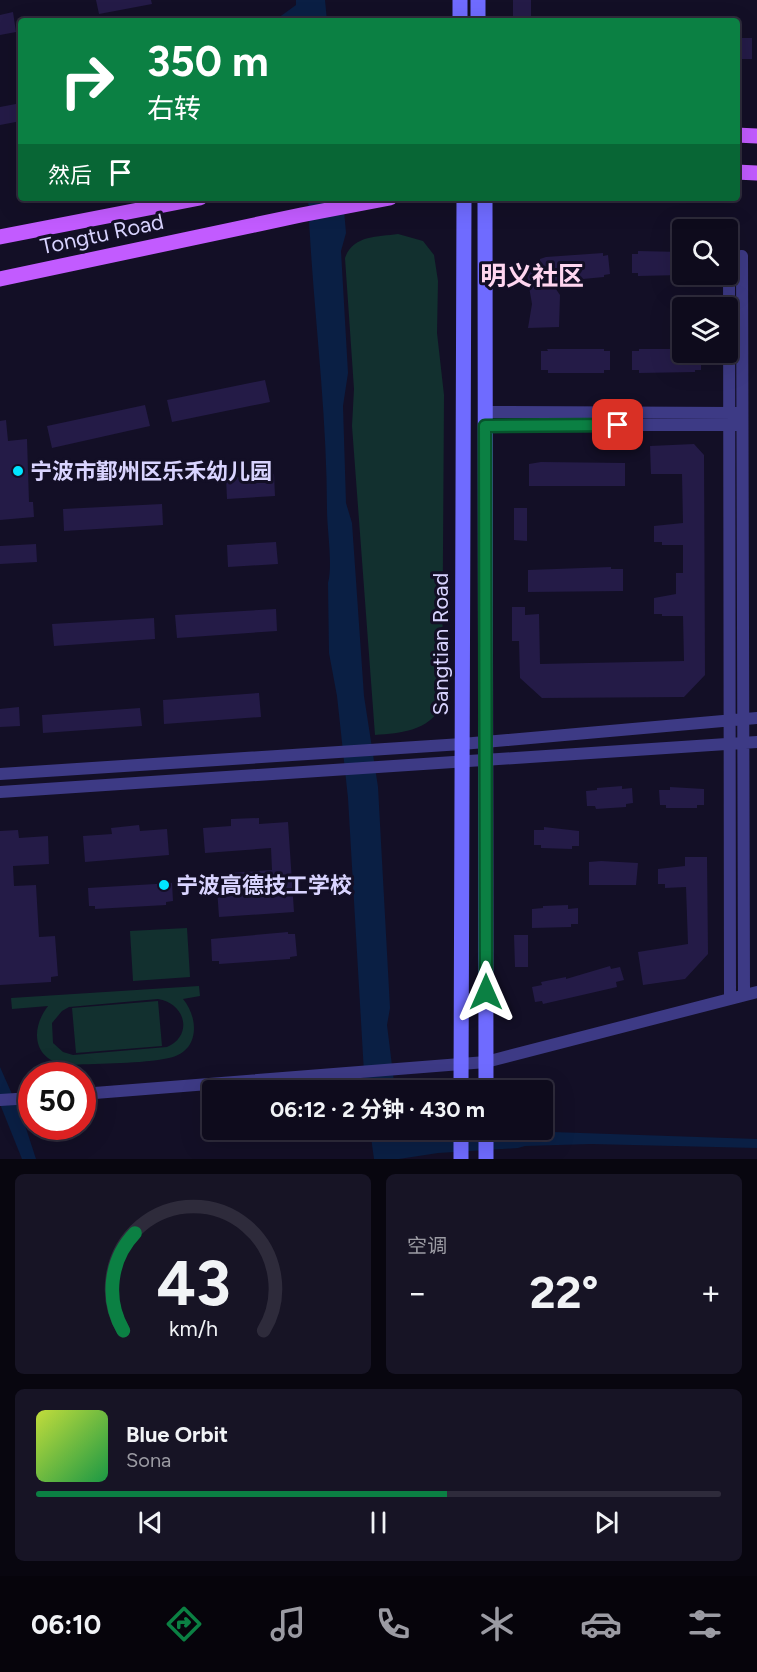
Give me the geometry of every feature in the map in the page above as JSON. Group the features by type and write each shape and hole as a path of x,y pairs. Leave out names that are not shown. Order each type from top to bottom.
{"main road":[{"path":"460,0 460,18"},
{"path":"478,0 478,18"},
{"path":"740,135 757,136"},
{"path":"740,172 757,173"},
{"name":"Tongtu Road","path":"0,237 185,201"},
{"name":"Tongtu Road","path":"0,279 373,201"},
{"name":"Sangtian Road","path":"461,1080 464,201"},
{"name":"Sangtian Road","path":"485,201 486,1080"},
{"path":"461,1140 461,1159"},
{"path":"486,1140 486,1159"}],"street":[{"path":"730,998 729,258 742,256 743,419 751,719 744,994"},
{"path":"485,419 743,419"},
{"path":"0,774 462,744 751,719"},
{"path":"0,792 751,743"},
{"path":"96,1093 486,1062 757,992"},
{"path":"0,1100 18,1099"}],"green space":[{"path":"398,234 423,241 434,255 438,281 437,333 444,395 442,706 422,726 404,732 375,735 352,426 354,389 345,258 349,250 360,241"},
{"path":"187,928 190,977 133,981 130,931"},
{"path":"199,986 200,996 183,999 194,1024 194,1033 187,1049 169,1058 146,1061 96,1064 56,1062 49,1059 38,1045 38,1026 48,1006 12,1009 11,998","holes":["158,999 175,1006 183,1020 183,1028 181,1035 167,1047 73,1055 63,1052 53,1043 52,1023 62,1011 69,1007"]},
{"path":"158,1001 162,1046 76,1053 72,1008"}],"water":[{"path":"296,0 325,0 327,18 278,18 296,5"},
{"path":"308,201 343,201 346,233 341,251 348,373 343,406 346,503 352,523 364,696 378,787 390,1008 387,1025 394,1080 364,1080 348,798 337,696 329,653 330,557 325,432"},
{"path":"0,1067 18,1108 18,1140 30,1140 36,1159 22,1159 0,1104"},
{"path":"553,1132 757,1139 757,1148 591,1144 525,1146 438,1153 399,1159 374,1159 371,1140 553,1140"}],"building":[{"path":"96,0 151,0 152,4 99,14"},
{"path":"513,0 531,0 531,18 513,18"},
{"path":"13,12 16,32 0,35 0,15"},
{"path":"740,38 752,38 752,59 740,59"},
{"path":"18,104 18,122 0,125 0,107"},
{"path":"638,251 672,252 672,275 638,276 638,273 632,273 632,254 638,254"},
{"path":"603,253 603,256 608,255 610,274 604,277 551,282 560,295 559,327 528,328 532,304 527,275 531,268 540,264 540,259"},
{"path":"547,349 604,349 604,351 610,351 610,370 604,370 604,373 548,373 548,370 541,370 541,351 548,351"},
{"path":"639,349 672,349 672,363 701,363 701,370 639,373 639,370 632,370 632,351 639,351"},
{"path":"265,380 270,402 172,422 167,400"},
{"path":"145,405 150,426 52,448 47,426"},
{"name":"宁波市鄞州区乐禾幼儿园","path":"6,420 8,441 27,439 29,502 33,502 34,517 0,520 0,421"},
{"path":"694,444 704,455 705,675 684,697 542,698 520,678 519,641 512,641 512,607 525,607 525,615 539,614 540,664 684,661 683,616 654,614 654,598 676,594 676,573 683,573 683,545 662,545 662,542 654,542 654,526 683,523 682,474 651,474 650,446"},
{"path":"541,462 625,463 625,486 529,486 529,464"},
{"path":"274,474 275,496 227,499 226,478"},
{"path":"162,504 163,525 64,531 63,509"},
{"path":"514,508 527,508 527,541 514,540"},
{"path":"276,542 278,564 228,567 227,545"},
{"path":"36,544 37,562 0,564 0,546"},
{"path":"611,567 611,569 623,569 623,591 528,592 528,570"},
{"path":"276,609 277,631 177,638 175,615"},
{"path":"154,618 155,639 54,646 52,624"},
{"path":"259,693 261,717 164,724 163,700"},
{"path":"19,707 20,726 0,727 0,709"},
{"path":"140,708 142,726 43,733 42,715"},
{"path":"622,786 622,789 632,788 633,803 626,804 626,807 596,809 595,806 587,806 586,791"},
{"path":"670,787 704,789 704,805 697,805 697,808 666,808 666,805 660,805 659,790 670,790"},
{"path":"259,818 259,824 288,822 294,912 219,917 216,874 272,870 271,848 205,853 203,828 231,826 231,819"},
{"path":"139,825 140,831 167,829 169,855 85,862 83,836 112,834 111,828"},
{"path":"544,827 579,831 579,846 572,846 572,849 541,848 541,845 534,845 534,830 544,830"},
{"path":"18,830 19,838 48,836 49,864 13,866 14,886 36,885 39,937 55,936 58,976 51,977 51,982 0,985 0,831"},
{"path":"685,857 707,857 708,954 685,979 643,985 638,952 688,944 686,887 665,888 665,884 658,884 658,869 685,866"},
{"path":"589,862 638,863 636,885 589,885"},
{"path":"172,883 173,901 166,902 166,905 95,909 95,906 89,906 88,888"},
{"path":"568,905 568,909 578,908 578,924 571,924 571,927 532,928 532,909"},
{"path":"288,932 288,934 295,934 297,956 290,957 290,959 219,964 219,961 212,961 211,939"},
{"path":"514,935 528,935 528,967 515,967"},
{"path":"610,966 611,969 620,967 624,980 616,982 617,987 543,1004 542,1001 535,1002 532,987 542,985 541,982 566,977 566,979"}],"place":[{"name":"宁波市鄞州区乐禾幼儿园","path":"18,471"},
{"name":"宁波高德技工学校","path":"164,885"}],"district":[{"name":"明义社区","path":"532,276"}],"route":[{"path":"486,992 485,426 618,425"}]}
